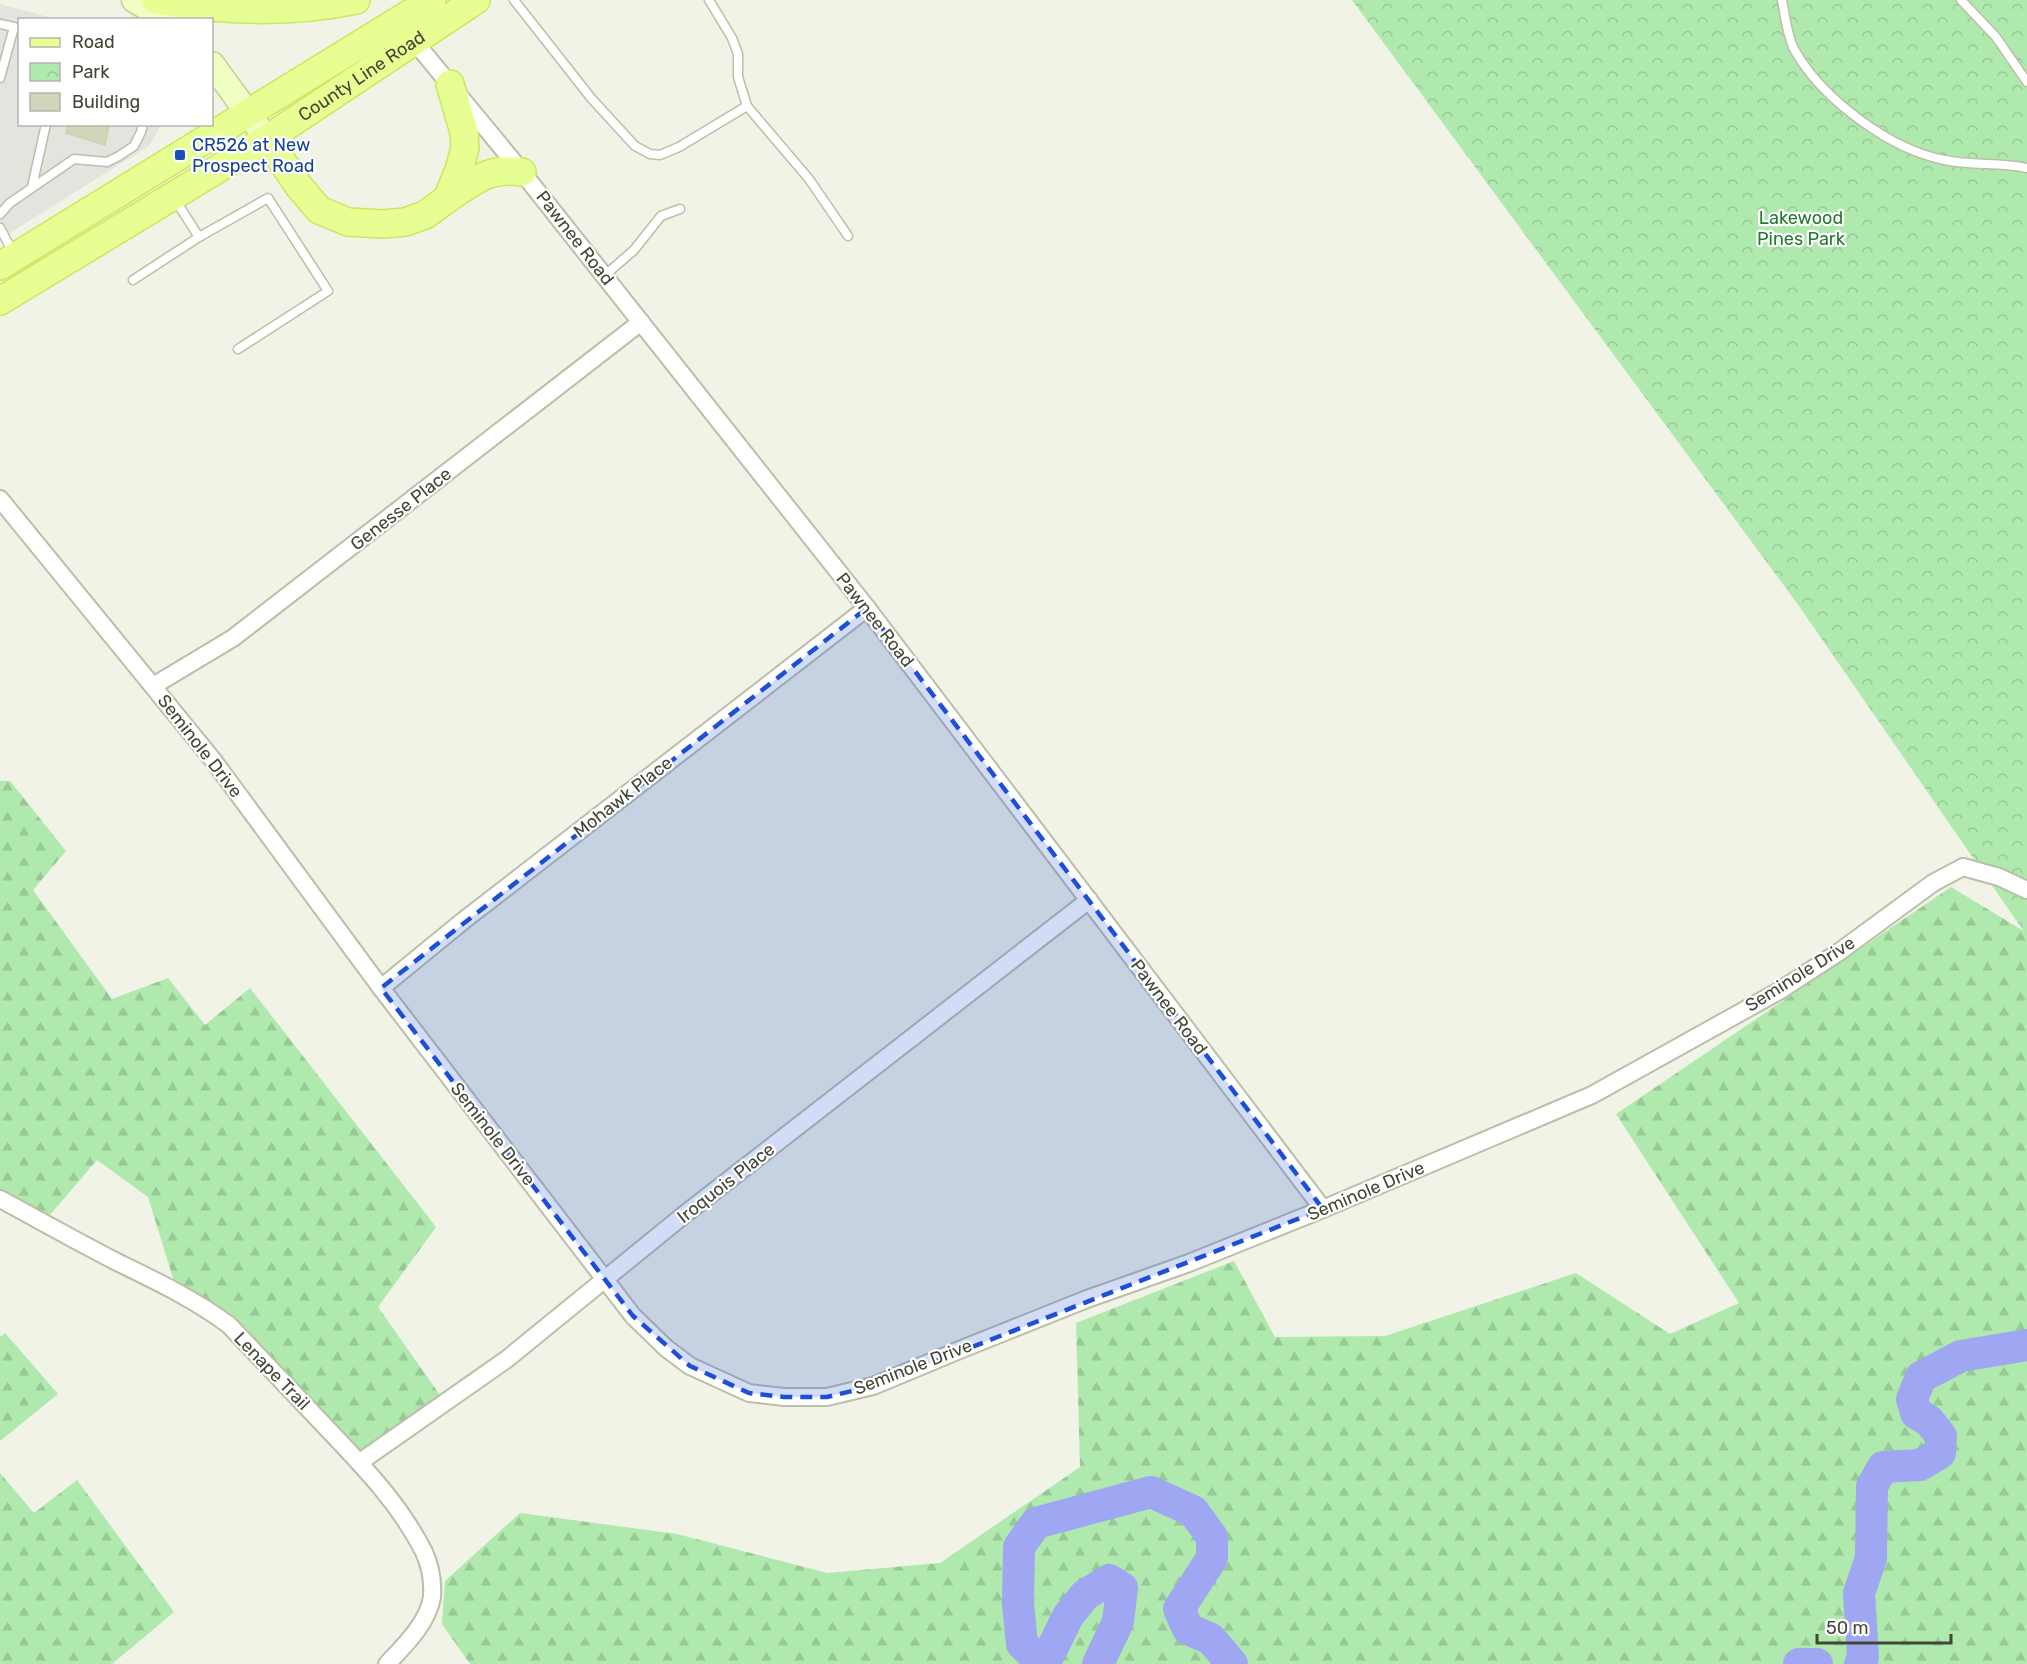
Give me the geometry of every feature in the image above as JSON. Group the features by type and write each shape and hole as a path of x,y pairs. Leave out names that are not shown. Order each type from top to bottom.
{"main road":[{"path":"134,0 165,18"},
{"path":"156,0 256,11 327,6 356,0"},
{"name":"County Line Road","path":"8,261 432,0"},
{"name":"County Line Road","path":"0,301 267,139 476,0"},
{"path":"213,65 298,185 319,210 348,222 383,224 405,222 425,215 491,172 506,170 522,172"},
{"path":"447,199 465,148 464,132 450,84"}],"street":[{"name":"Pawnee Road","path":"414,41 522,172 867,608 1323,1209"},
{"name":"Genesse Place","path":"153,686 233,638 641,322"},
{"name":"Seminole Drive","path":"0,499 213,760 381,988 633,1316 666,1348 690,1366 749,1393 784,1397 827,1397 873,1386 1076,1303 1189,1263 1323,1209 1592,1095 1779,991 1839,952 1933,883 1963,867 1999,877 2027,890"},
{"name":"Mohawk Place","path":"381,988 463,921 867,608"},
{"name":"Iroquois Place","path":"360,1462 507,1359 685,1214 1089,900"},
{"name":"Lenape Trail","path":"0,1199 115,1261 175,1290 210,1311 229,1325 360,1462 400,1513 424,1553 431,1573 432,1598 423,1620 387,1664"}],"lane":[{"path":"514,0 591,98 635,146 650,154 660,155 679,147 747,106"},
{"path":"709,0 732,38 738,54 738,77 747,106 809,178 848,236"},
{"path":"1782,0 1792,47 1835,101 1867,125 1920,153 1945,160 2027,168"},
{"path":"1961,0 1996,37 2027,82"},
{"path":"0,24 14,27 0,78"},
{"path":"32,187 46,126"},
{"path":"0,214 9,203 74,159 107,162 119,156 134,146 142,126"},
{"path":"172,195 199,237"},
{"path":"134,280 199,237 268,198 328,291 238,349"},
{"path":"604,276 634,250 662,216 680,209"},
{"path":"0,228 8,261"}],"highlighted area":[{"path":"867,608 1323,1209 873,1386 827,1397 784,1397 749,1393 690,1366 633,1316 381,988"}],"green space":[{"name":"Lakewood Pines Park","path":"1352,0 2027,0 2027,936 1799,606"},
{"path":"0,781 10,781 66,851 33,890 112,999 168,978 205,1025 250,988 436,1227 378,1307 440,1395 361,1450 176,1288 148,1197 97,1160 43,1223 0,1201"},
{"path":"1951,887 2027,933 2027,1664 470,1664 442,1624 445,1581 520,1513 677,1534 827,1573 940,1563 1080,1467 1076,1323 1234,1261 1275,1337 1385,1336 1576,1273 1670,1334 1739,1303 1616,1114"},
{"path":"5,1333 58,1394 0,1441 0,1337"},
{"path":"0,1473 34,1513 77,1480 174,1612 112,1664 0,1664"}],"shaded area":[{"path":"0,4 52,18 18,18 18,126 160,126 149,146 0,239"}],"building":[{"path":"68,126 109,126 105,145 66,133"}],"waterway":[{"path":"1860,1664 1863,1657 1859,1593 1871,1558 1872,1486 1883,1467 1920,1465 1940,1453 1941,1436 1929,1421 1916,1413 1912,1399 1921,1377 1961,1356 2027,1345"},
{"path":"1098,1664 1118,1622 1122,1588 1109,1580 1085,1595 1068,1616 1050,1653 1034,1655 1022,1644 1018,1604 1019,1547 1036,1523 1151,1492 1193,1511 1212,1537 1212,1558 1179,1609 1188,1629 1211,1639 1232,1664"},
{"path":"1799,1664 1817,1664"}],"place":[{"name":"CR526 at New Prospect Road","path":"180,155"}]}
